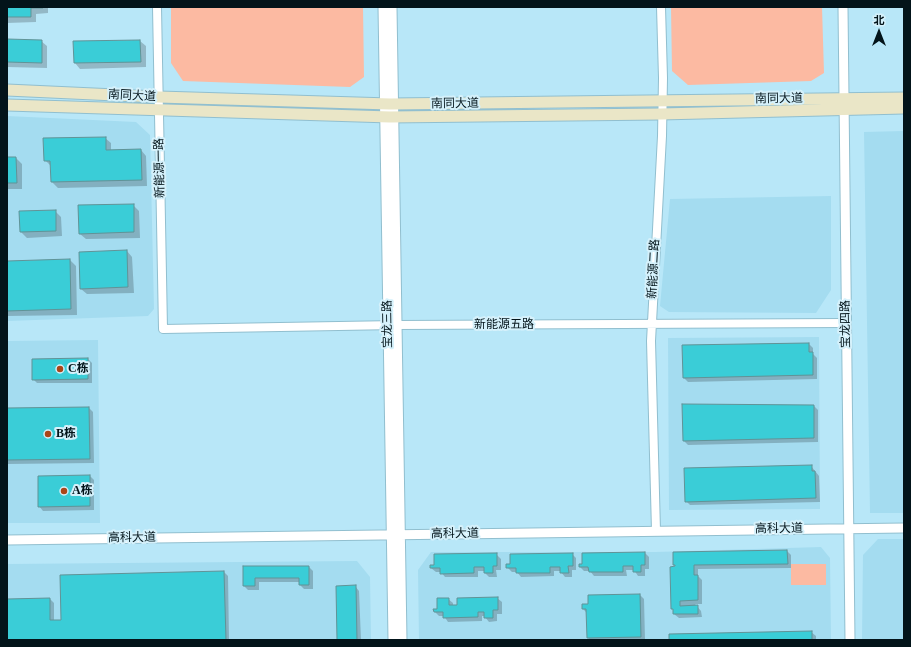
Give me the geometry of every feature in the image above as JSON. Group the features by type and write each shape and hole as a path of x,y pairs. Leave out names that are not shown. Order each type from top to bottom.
{"main road":[{"name":"南同大道","path":"7,90 159,97 389,104 663,101 843,104 904,108"},
{"name":"南同大道","path":"7,104 389,117 662,114 843,104 904,98"}],"street":[{"name":"新能源一路","path":"157,7 163,329"},
{"name":"宝龙三路","path":"383,7 389,104"},
{"name":"宝龙三路","path":"392,7 389,117 396,534 402,640"},
{"name":"新能源二路","path":"656,531 651,340 663,101 661,7"},
{"name":"宝龙四路","path":"843,7 850,640"},
{"name":"新能源五路","path":"163,329 393,325 846,323"},
{"name":"高科大道","path":"7,540 904,528"},
{"name":"宝龙三路","path":"393,640 396,534"}],"shaded area":[{"path":"171,7 363,7 364,77 350,87 183,81 171,63"},
{"path":"671,7 822,7 824,73 811,81 688,85 672,71"},
{"path":"7,116 136,122 150,135 154,309 148,316 7,321"},
{"path":"904,131 904,513 870,513 864,132"},
{"path":"831,196 831,290 816,313 669,312 660,306 670,199"},
{"path":"819,337 820,509 669,510 668,338"},
{"path":"98,340 100,523 7,523 7,341"},
{"path":"878,539 904,539 904,640 862,640 863,555"},
{"path":"821,547 830,558 831,640 419,640 418,570 431,552 655,552"},
{"path":"357,561 370,577 371,640 7,640 7,564"},
{"path":"791,564 826,564 826,585 791,585"}],"building":[{"path":"7,7 43,8 31,8 31,17 7,17"},
{"path":"7,39 42,40 42,63 7,62"},
{"path":"140,40 141,62 74,63 73,41"},
{"path":"106,137 106,150 141,149 142,180 51,182 50,161 44,161 43,138"},
{"path":"7,157 16,157 17,183 7,183"},
{"path":"134,204 134,232 79,234 78,205"},
{"path":"56,210 56,231 20,232 19,211"},
{"path":"127,250 128,287 80,289 79,252"},
{"path":"70,259 71,309 7,311 7,261"},
{"path":"809,343 809,352 813,352 813,375 683,378 682,345"},
{"name":"C栋","path":"88,358 88,379 32,380 32,359"},
{"path":"682,404 814,405 814,438 683,441"},
{"name":"B栋","path":"89,407 90,459 7,460 7,408"},
{"path":"812,465 812,471 815,471 816,498 685,502 684,468"},
{"name":"A栋","path":"90,475 90,506 38,507 38,476"},
{"path":"787,550 788,564 694,565 694,575 698,575 698,600 680,601 680,606 698,605 698,614 673,614 673,609 671,609 670,567 675,566 673,565 673,552"},
{"path":"645,552 645,565 641,565 641,572 633,572 633,566 623,566 623,572 589,572 588,567 579,567 579,564 582,564 582,553"},
{"path":"497,553 497,566 493,566 493,573 484,573 484,567 474,567 474,573 440,574 440,568 430,568 430,565 434,565 434,554"},
{"path":"573,553 573,566 568,566 569,573 560,573 560,567 550,567 550,573 516,573 516,568 506,568 506,564 510,564 510,554"},
{"path":"243,566 309,566 309,585 299,585 299,578 255,578 255,586 243,586"},
{"path":"224,571 226,640 7,640 7,599 50,598 50,620 61,620 60,575"},
{"path":"356,585 357,640 337,640 336,586"},
{"path":"640,594 641,637 587,638 586,609 582,609 582,604 588,604 588,595"},
{"path":"498,597 498,610 493,610 493,618 484,618 484,612 478,612 478,617 443,618 443,612 434,612 433,609 437,609 437,598 449,598 449,605 457,605 457,598"},
{"path":"812,631 812,640 669,640 669,634"}],"place":[{"name":"C栋","path":"60,369"},
{"name":"B栋","path":"48,434"},
{"name":"A栋","path":"64,491"}]}
